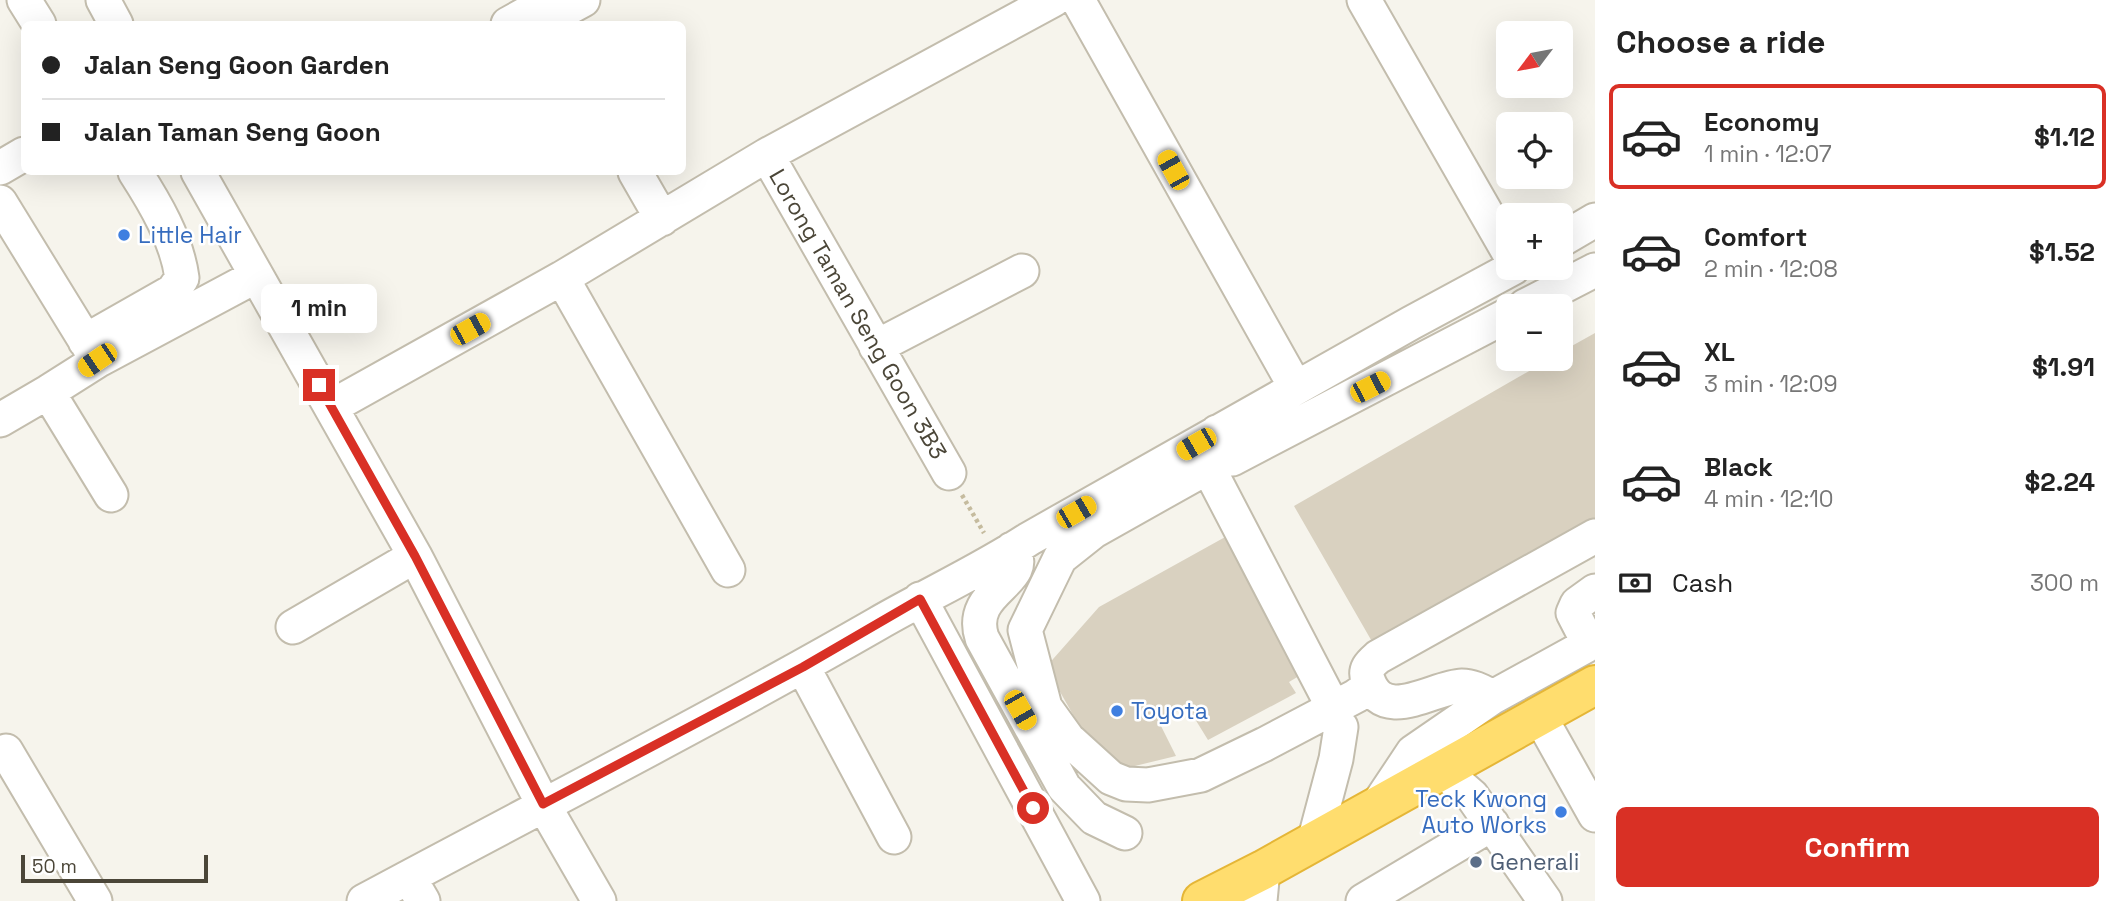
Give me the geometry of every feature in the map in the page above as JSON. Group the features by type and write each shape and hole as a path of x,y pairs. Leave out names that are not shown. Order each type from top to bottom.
{"highway":[{"path":"1202,901 1262,886 1314,842 1539,715 1592,692"}],"street":[{"path":"24,0 37,21"},
{"path":"103,0 114,21"},
{"path":"518,21 583,0"},
{"path":"331,407 562,278 767,155 1053,0"},
{"path":"1078,0 1296,388"},
{"path":"1364,0 1496,230"},
{"name":"Lorong Taman Seng Goon 3B3","path":"767,155 949,473"},
{"path":"0,168 21,156"},
{"path":"0,420 48,392 91,351 173,291 182,278 179,259 150,196 137,175"},
{"path":"200,175 415,556 543,804 599,901"},
{"path":"637,175 662,219"},
{"path":"0,202 91,351"},
{"path":"1573,233 1595,220"},
{"path":"1548,294 1595,270"},
{"path":"876,347 1022,271"},
{"path":"91,351 256,276"},
{"path":"364,901 416,889 543,804 803,667 1496,277"},
{"path":"562,278 728,570"},
{"path":"1217,432 1232,459 1496,321"},
{"path":"48,392 111,495"},
{"path":"1314,842 1336,759 1337,717 1209,467 1094,531 1060,558 1025,630 1045,707 1068,739 1111,778 1126,784 1148,785 1201,775 1265,744 1337,717 1370,686"},
{"path":"1493,697 1477,689 1460,686 1399,703 1381,697 1370,686 1366,673 1368,665 1378,657 1595,536"},
{"path":"1006,554 1018,558 1018,566 988,598 979,629 982,638 1064,787 1094,818 1125,834"},
{"path":"293,627 415,556"},
{"path":"1377,806 1413,752 1493,697 1592,643 1573,613 1577,604 1595,591"},
{"path":"920,599 1083,901"},
{"path":"803,667 894,837"},
{"path":"1539,715 1595,815"},
{"path":"6,751 94,901"},
{"path":"1442,770 1472,796 1545,901"},
{"path":"1363,901 1412,889 1492,824"}],"path":[{"path":"949,473 1006,554"}],"building":[{"path":"1595,333 1595,523 1374,645 1294,506 1529,371 1573,371 1573,345"},
{"path":"1236,531 1309,670 1289,682 1296,693 1208,740 1187,706 1159,722 1176,756 1106,773 1046,667 1099,607"}],"place":[{"name":"Little Hair","path":"124,235"},
{"name":"Toyota","path":"1117,711"},
{"name":"Teck Kwong Auto Works","path":"1561,812"},
{"name":"Generali","path":"1476,862"}],"route":[{"path":"319,385 415,556 543,804 803,667 920,599 1033,808"}]}
